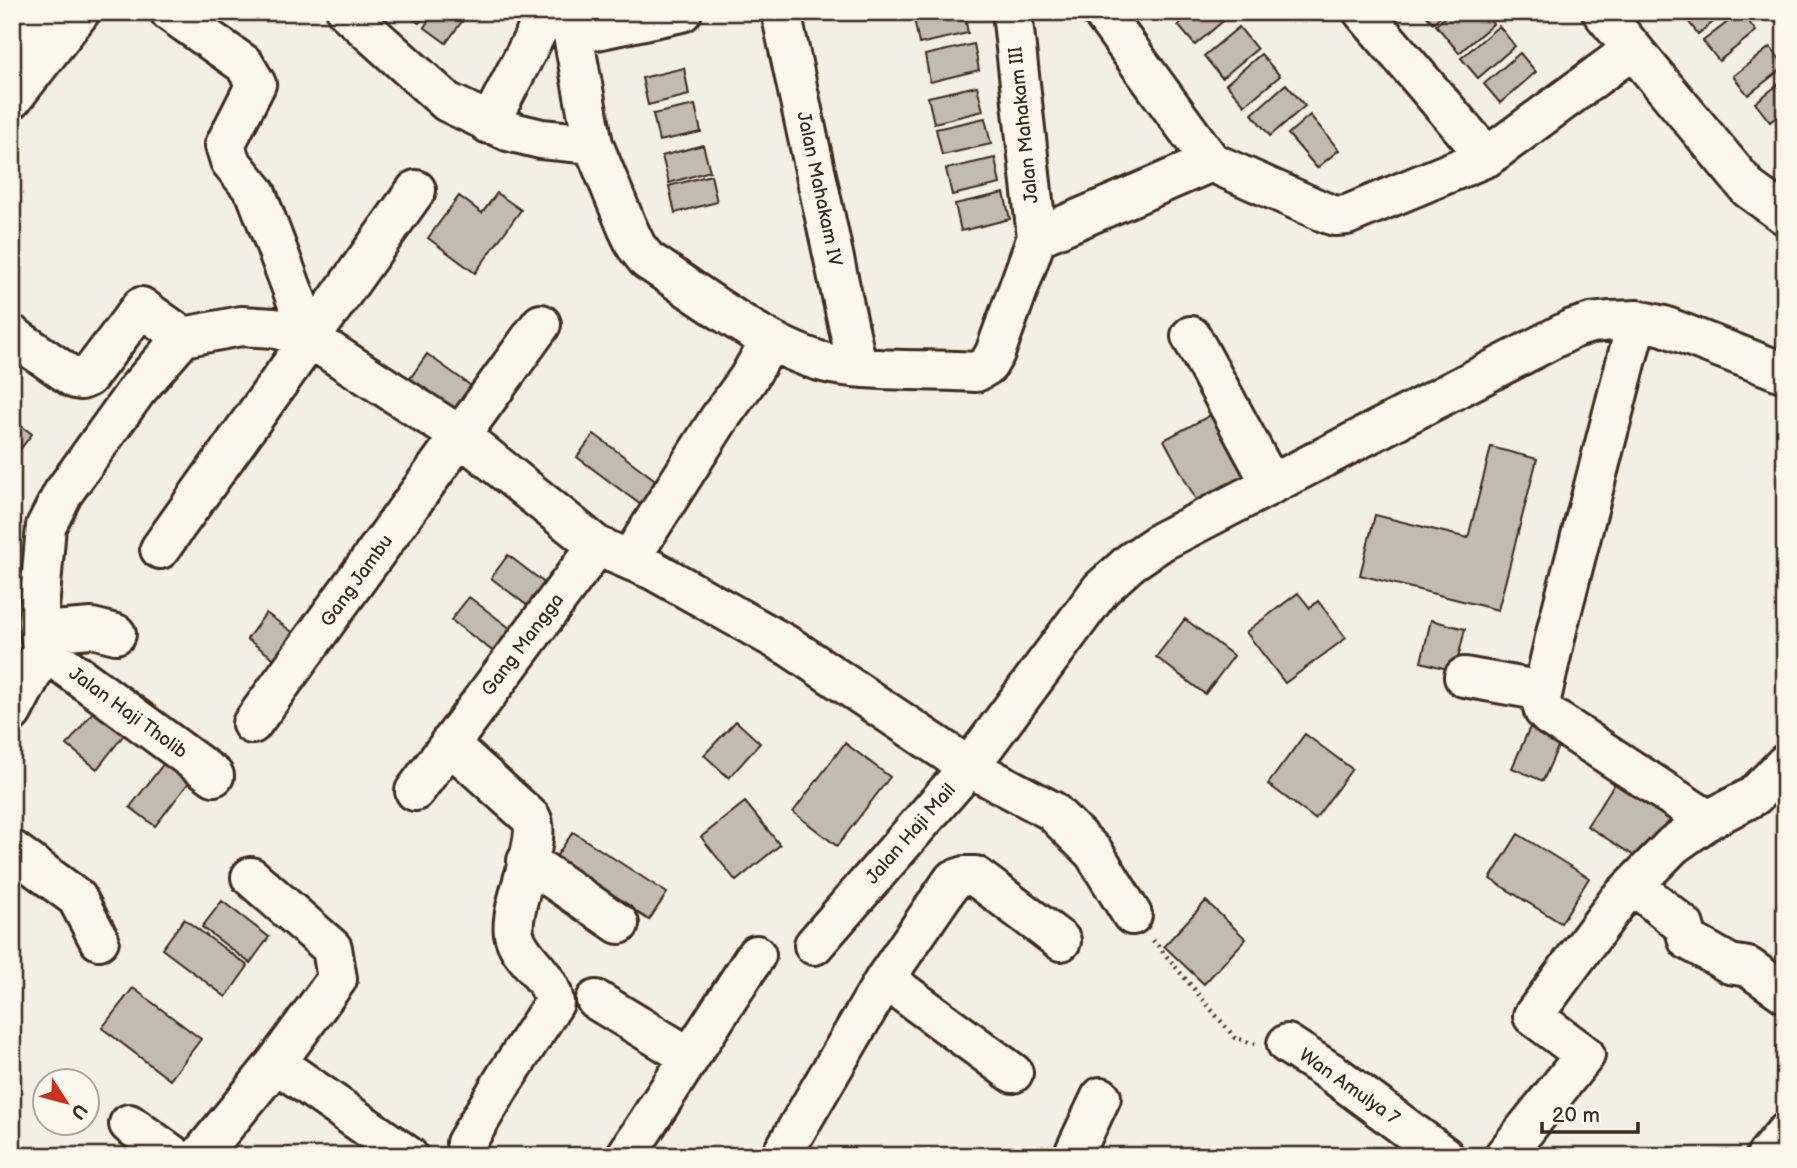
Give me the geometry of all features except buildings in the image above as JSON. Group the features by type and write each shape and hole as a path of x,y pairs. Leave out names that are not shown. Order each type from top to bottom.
{"street":[{"path":"12,44 36,12"},
{"path":"12,99 80,12"},
{"path":"170,12 244,64 251,72 256,84 225,145 230,161 256,193 311,338"},
{"path":"347,12 447,102 508,131 541,139 593,144"},
{"path":"562,20 682,12"},
{"name":"Jalan Mahakam IV","path":"781,12 857,366"},
{"name":"Jalan Mahakam III","path":"1012,12 1037,237"},
{"path":"1102,12 1211,162 1335,216 1348,215 1487,157 1633,49"},
{"path":"1363,12 1487,157"},
{"path":"1602,12 1749,189 1785,215"},
{"path":"489,124 562,20"},
{"path":"562,20 593,144 636,246 647,260 770,341 821,361 857,366 976,372 988,365 1037,237 1211,162"},
{"path":"160,549 416,190"},
{"path":"12,335 75,379 81,380 88,377 141,307 183,337"},
{"path":"1637,320 1561,611 1542,705 1549,716 1709,820"},
{"path":"12,712 32,674 33,629 46,526 63,493 138,390 183,337 241,326 274,328 311,338 462,437 614,552 790,647 969,767 1101,589 1131,562 1162,541 1572,330 1591,323 1637,320 1664,326 1785,373"},
{"name":"Gang Jambu","path":"252,724 462,437 541,324"},
{"path":"1191,336 1271,484"},
{"name":"Gang Mangga","path":"415,791 449,744 614,552 719,419 748,379 770,341"},
{"path":"33,629 92,628 116,634"},
{"name":"Jalan Haji Tholib","path":"33,629 214,776"},
{"path":"1464,677 1543,691"},
{"path":"449,744 531,818 536,831 527,861 514,935 552,990 554,1003 466,1143"},
{"path":"1504,1156 1585,1055 1533,1016 1618,901 1673,845 1709,820 1754,796 1785,764"},
{"name":"Jalan Haji Mail","path":"814,944 969,767 1052,811 1094,853 1132,915"},
{"path":"12,850 77,898 99,940"},
{"path":"527,861 619,924"},
{"path":"780,1156 885,979 953,880 975,876 1061,941"},
{"path":"201,1156 276,1063 337,979 332,948 251,877"},
{"path":"1634,886 1684,926 1688,940 1730,964 1748,967 1785,993"},
{"path":"626,1156 756,955"},
{"path":"885,979 1013,1073"},
{"path":"596,1000 690,1057"},
{"name":"Wan Amulya 7","path":"1287,1044 1335,1075 1444,1156"},
{"path":"276,1063 408,1156"},
{"path":"1076,1149 1101,1097"},
{"path":"129,1124 174,1156"},
{"path":"1766,1156 1785,1133"}],"path":[{"path":"1132,915 1235,1038 1264,1046 1287,1044"}]}
